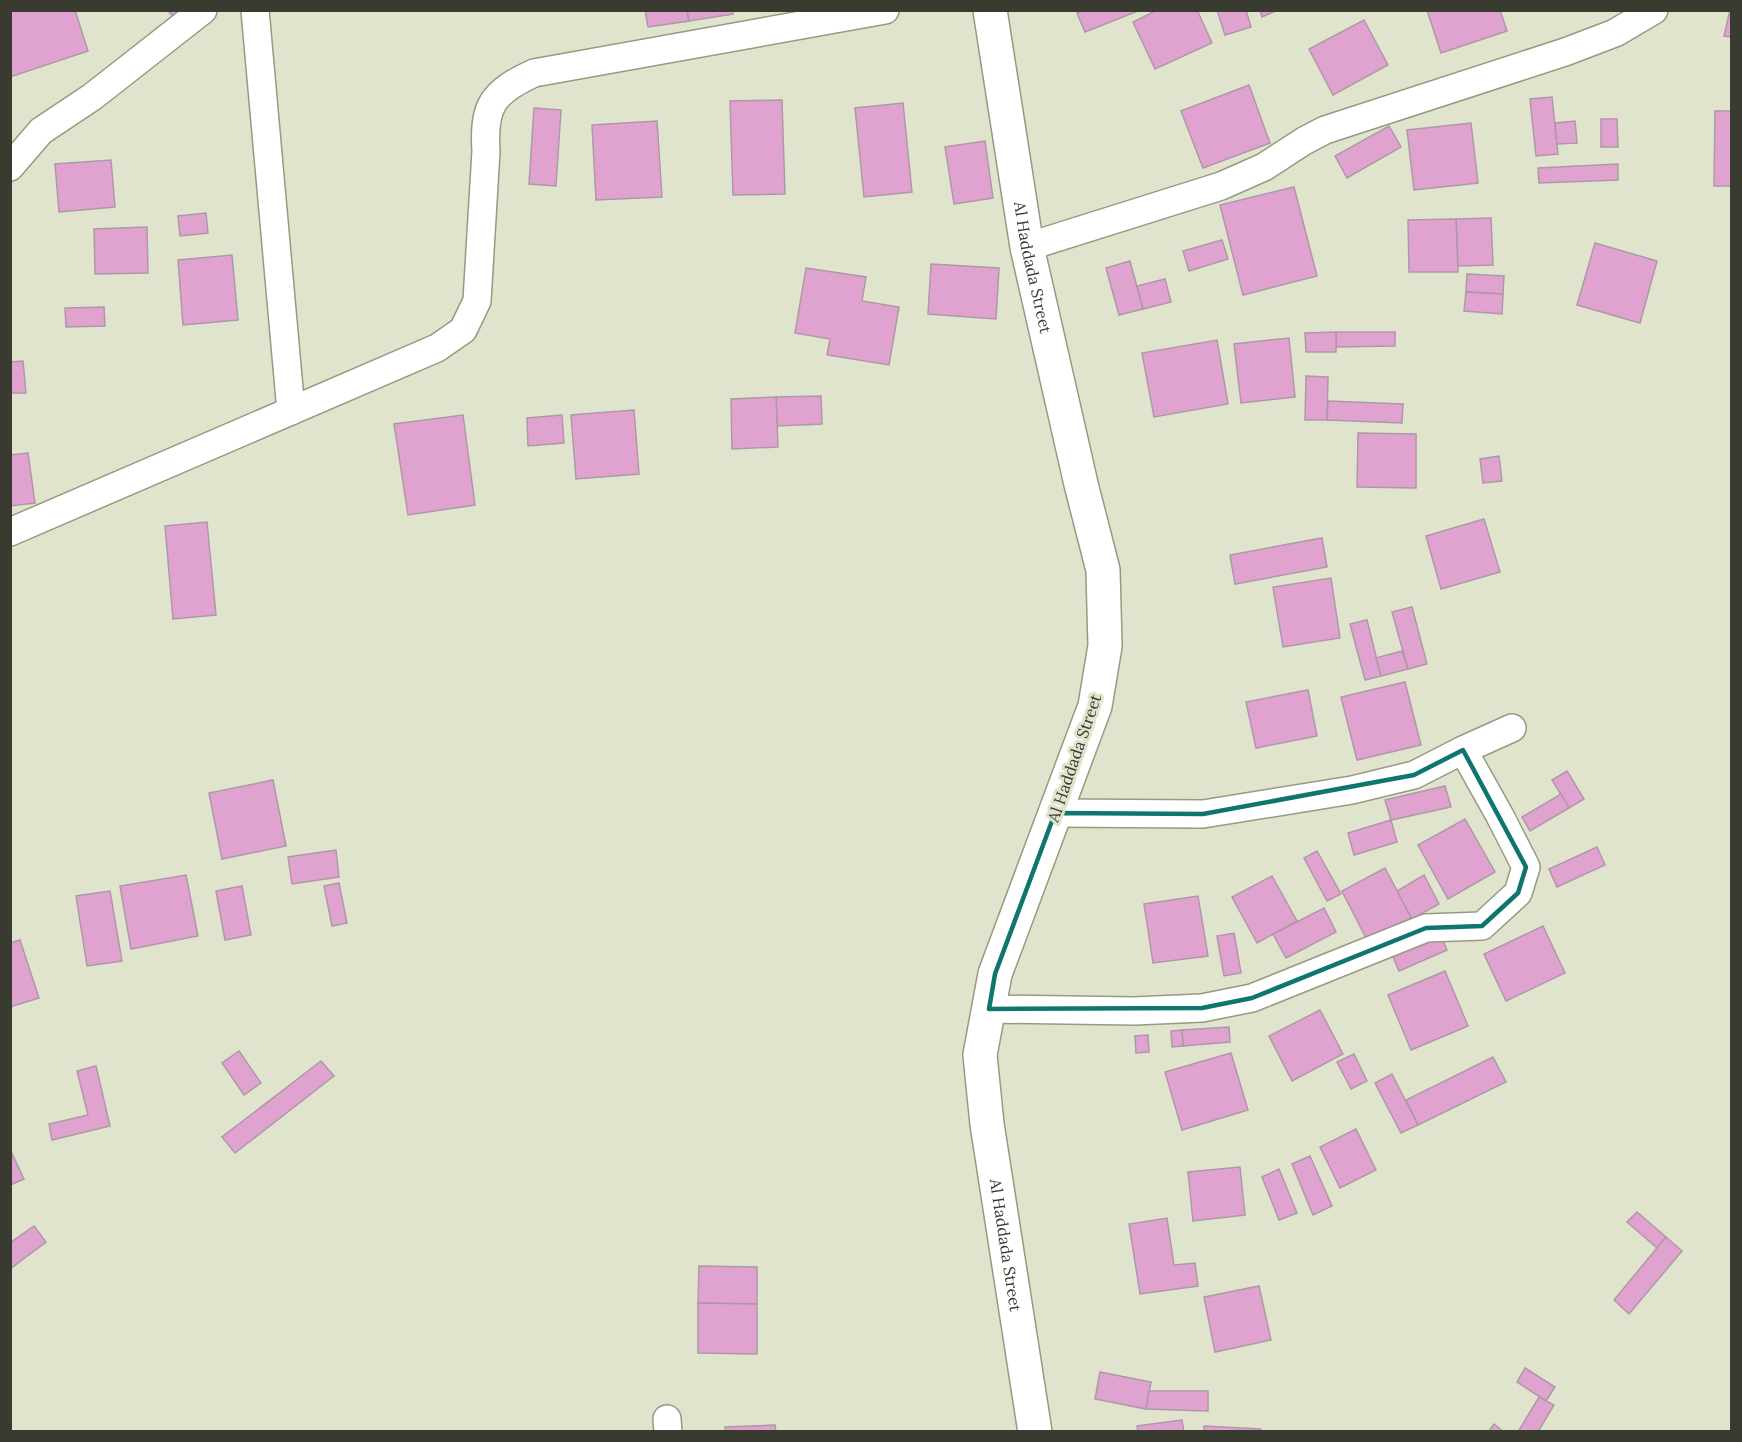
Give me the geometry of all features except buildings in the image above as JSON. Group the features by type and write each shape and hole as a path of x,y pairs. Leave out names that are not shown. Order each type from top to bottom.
{"street":[{"path":"10,167 41,131 92,98 202,10"},
{"path":"255,10 291,411"},
{"path":"10,532 437,348 463,330 477,301 486,151 484,128 491,104 512,84 534,73 885,10"},
{"name":"Al Haddada Street","path":"990,10 1028,247 1081,484 1103,570 1105,646 1095,706 995,974 980,1055 987,1124 1035,1431"},
{"path":"1028,247 1221,186 1264,167 1325,130 1565,52 1615,33 1654,10"},
{"path":"1055,813 1203,814 1352,790 1413,776 1512,728"},
{"path":"989,1009 1134,1011 1202,1008 1252,998 1426,928 1482,926 1518,893 1526,867 1463,750"}],"highlighted area":[{"path":"1463,750 1526,867 1518,893 1482,926 1426,928 1252,998 1202,1008 989,1009 995,974 1055,813 1203,814 1414,775"}]}
